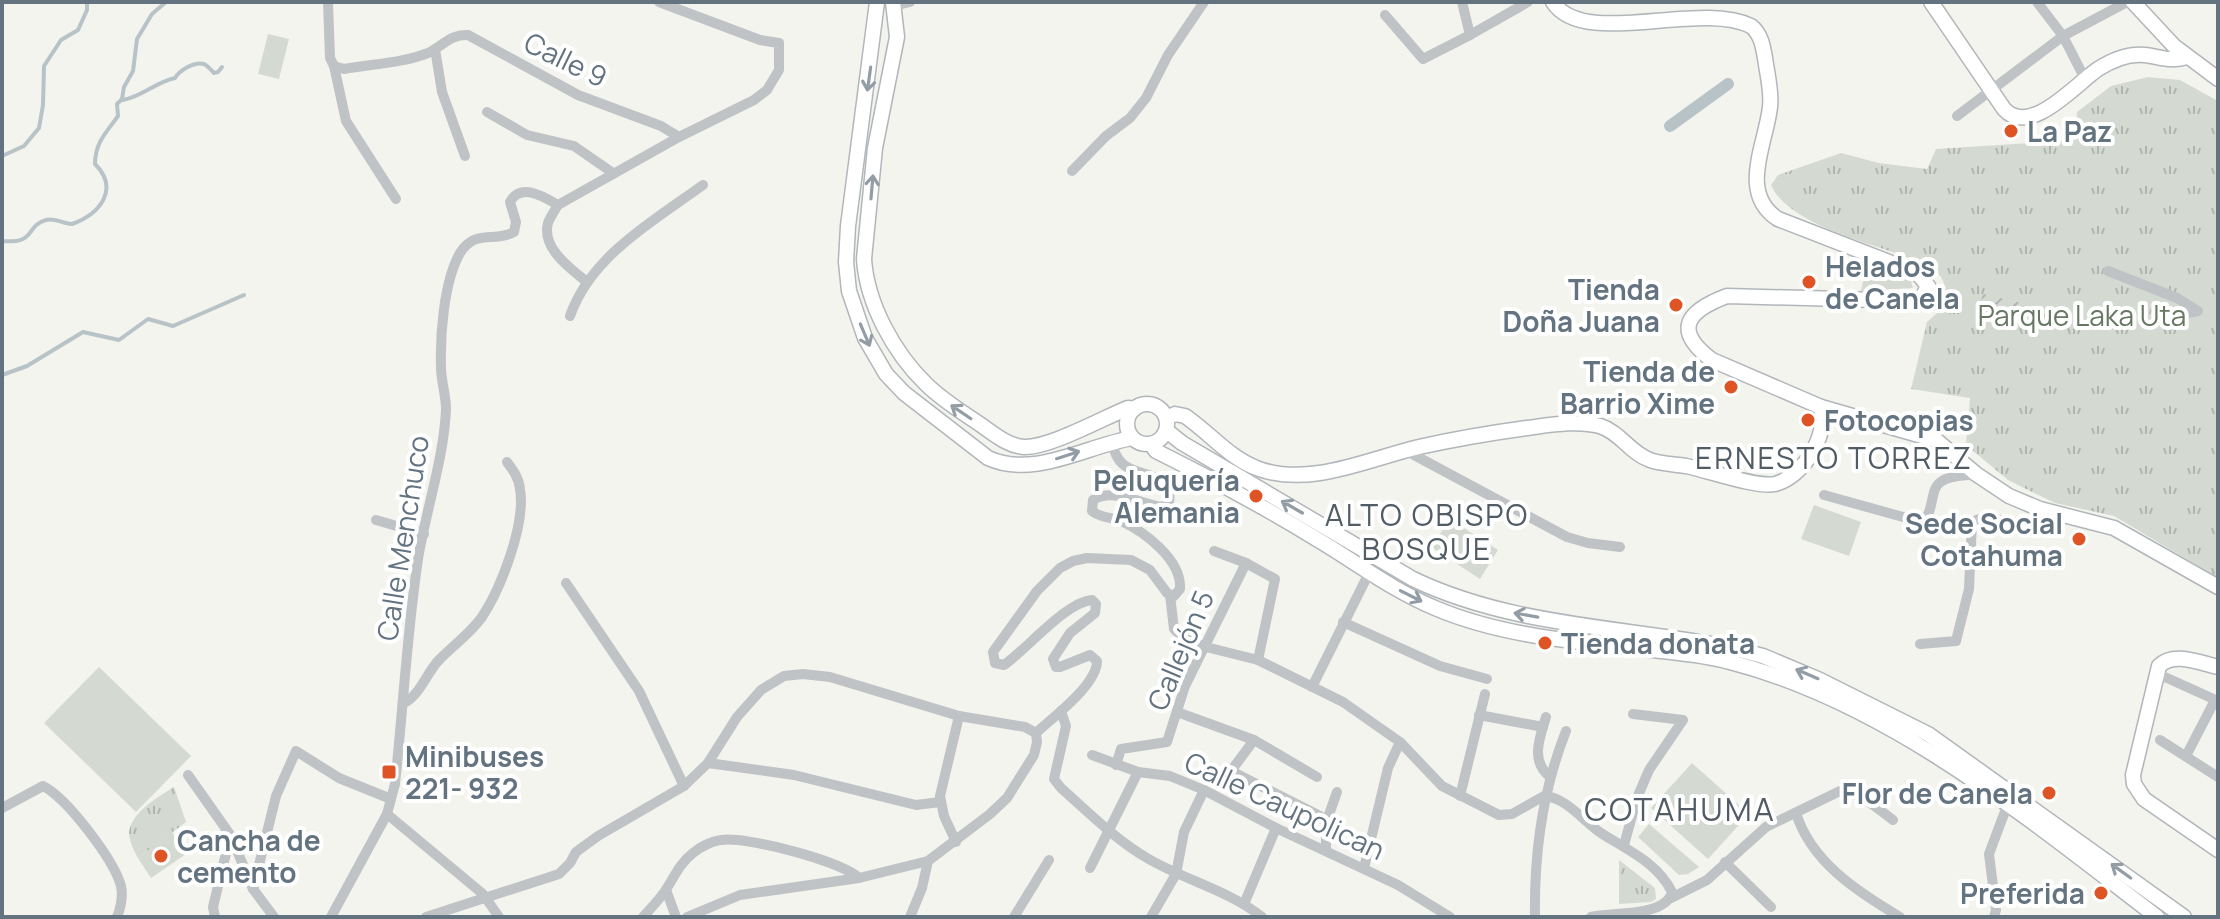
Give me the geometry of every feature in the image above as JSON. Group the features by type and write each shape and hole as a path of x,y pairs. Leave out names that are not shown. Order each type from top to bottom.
{"main road":[{"path":"877,2 869,83 853,180 846,262 849,291 875,358 904,393 988,458 1003,465 1030,466 1132,438"},
{"path":"1553,2 1557,8 1579,19 1612,20 1656,12 1698,10 1727,15 1753,27 1763,44 1771,105 1758,170 1758,197 1762,206 1778,219 1907,269 1928,286 1927,292 1914,301 1727,296 1695,312 1689,331 1693,344 1704,354 1821,407 1936,440 1976,474 2021,502 2114,528 2218,587"},
{"path":"1931,2 2008,114 2025,117 2051,107 2085,79 2130,55 2175,61 2187,57"},
{"path":"2130,2 2174,46 2218,79"},
{"path":"893,4 897,37 875,148 864,259 872,298 894,343 925,384 948,403 1019,447 1037,446 1128,408 1134,409"},
{"path":"1821,407 1824,423 1809,456 1786,478 1777,484 1766,485 1649,460 1614,433 1600,426 1584,424 1556,424 1473,435 1316,473 1290,475 1247,464 1185,416 1175,414 1167,424 1158,442 1151,444 1144,445 1132,438 1127,426 1134,409 1146,404 1153,405 1163,412 1167,424 1182,443 1413,579 1445,594 1494,609 1728,647 1763,656 1820,680 1928,734 2184,917"},
{"path":"1151,444 1156,451 1248,497 1436,608 1491,627 1570,641 1728,661 1762,671 1870,716 1910,738 2157,917"},
{"path":"2218,667 2172,659 2164,661 2156,673 2134,765 2134,784 2144,799 2218,850"}],"street":[{"path":"328,2 330,58 346,121 396,199"},
{"path":"587,282 554,250 548,236 548,223 558,205 679,137 754,100 767,90 779,70 779,43 760,40 659,2"},
{"path":"893,4 910,2"},
{"path":"1072,171 1138,108 1204,2"},
{"path":"1462,2 1470,35"},
{"path":"1385,15 1423,59 1528,2"},
{"path":"2037,2 2063,36 2085,79"},
{"path":"1957,116 2063,36 2130,2"},
{"name":"Calle 9","path":"435,49 458,34 468,35 578,95 661,126 679,137"},
{"path":"334,66 344,69 424,55 435,49 442,92 465,156"},
{"path":"487,112 527,135 574,146 613,173"},
{"path":"570,316 577,296 608,257 703,185"},
{"name":"Calle Menchuco","path":"331,917 387,814 395,784 413,598 446,408 441,367 447,291 454,266 462,250 473,240 485,235 514,232 516,222 510,202 515,196 525,192 539,194 558,205"},
{"path":"2108,271 2190,306"},
{"path":"1112,442 1124,466 1163,481 1169,492 1169,503 1162,507 1101,495 1093,500 1090,508 1098,515 1119,520 1138,531 1170,561 1181,584 1178,593 1170,595"},
{"path":"1409,449 1414,455 1567,537 1620,547"},
{"path":"404,703 413,698 438,660 481,619 500,583 521,505 520,488 507,462"},
{"path":"1824,495 1921,522 1929,515 1937,485 1942,481 1976,474"},
{"path":"1920,644 1956,641 1969,589 1972,522 1982,518 2040,527 2060,522 2064,514"},
{"path":"376,520 424,534"},
{"path":"1214,551 1246,563 1275,579 1258,660"},
{"path":"1036,733 1086,685 1097,667 1094,656 1086,655 1060,667 1054,664 1053,659 1070,633 1095,613 1095,602 1085,601 1070,608 1004,665 999,666 992,658 993,652 1037,591 1060,568 1073,561 1131,560 1150,570 1170,595 1174,629 1182,637 1206,647 1258,660 1343,702 1400,742 1442,786 1499,815 1512,814 1548,795"},
{"name":"Callejón 5","path":"1116,765 1121,749 1167,742 1185,686 1246,563"},
{"path":"1312,687 1370,571"},
{"path":"566,583 639,691 684,786"},
{"path":"1343,622 1440,666 1487,679"},
{"path":"2156,673 2217,700 2186,756"},
{"path":"426,917 559,874 576,852 598,836 684,786 708,763 761,690 784,676 803,674 830,677 959,716 1025,727 1036,733"},
{"path":"1460,796 1485,694"},
{"path":"1061,711 1066,726 1054,779 1144,857 1244,904 1262,917"},
{"path":"1177,712 1254,740 1317,777"},
{"path":"1624,845 1637,798 1649,770 1683,720 1633,714"},
{"path":"1479,715 1544,722 1537,746 1538,757 1541,769 1549,776"},
{"path":"956,842 940,802 959,716"},
{"path":"1535,917 1535,861 1549,776 1566,731"},
{"path":"687,917 740,895 859,878 928,861 990,814 1013,790 1034,755 1036,733"},
{"path":"1254,740 1231,771 1320,816 1326,823"},
{"path":"2160,740 2218,777"},
{"path":"1364,868 1385,780 1400,742"},
{"path":"253,889 276,796 296,751 339,778 391,799"},
{"name":"Calle Caupolican","path":"1092,755 1138,772 1170,776 1204,790 1276,828 1398,885 1450,917"},
{"path":"708,763 794,775 916,805 940,802"},
{"path":"1090,868 1138,772"},
{"path":"188,775 231,836 253,889 274,917"},
{"path":"2,808 43,786 59,799 116,874 122,897 117,917"},
{"path":"1151,917 1176,874 1184,832 1204,790"},
{"path":"1591,917 1658,908 1707,880 1757,834 1840,791 1867,800 1893,820"},
{"path":"1326,851 1326,823 1337,792"},
{"path":"1548,795 1601,833 1624,845 1661,874 1672,892 1671,898"},
{"path":"1994,917 1989,854 2007,806"},
{"path":"1796,813 1803,831 1839,876 1900,917"},
{"path":"387,814 488,899 499,917"},
{"path":"1244,904 1276,828"},
{"path":"215,917 213,907 231,836"},
{"path":"643,917 693,852 720,840 737,840 830,862 859,878"},
{"path":"1014,917 1049,860"},
{"path":"910,917 922,888 928,861"},
{"path":"1725,862 1771,907"},
{"path":"666,890 676,917"}],"green space":[{"path":"268,34 289,39 279,79 258,74"},
{"name":"Parque Laka Uta","path":"2148,77 2180,80 2218,101 2218,578 2114,516 2055,503 2008,480 1966,445 1970,398 1911,389 1927,322 1937,313 1946,294 1941,277 1918,262 1829,230 1810,220 1793,210 1771,185 1778,175 1841,153 1879,163 1927,169 1936,149 2076,140 2077,112 2111,86"},
{"path":"1867,264 1911,281 1913,288 1861,291"},
{"path":"1983,294 2072,315 2071,323 1981,301"},
{"path":"1814,505 1861,522 1849,556 1801,539"},
{"path":"1450,519 1498,550 1480,579 1431,547"},
{"path":"99,667 191,756 136,812 44,723"},
{"path":"1692,763 1749,814 1708,859 1651,808"},
{"path":"174,787 186,822 138,858 130,839 131,825 146,806"},
{"path":"1649,824 1699,867 1688,874 1679,875 1638,837"},
{"name":"Cancha de cemento","path":"172,832 186,854 151,878 138,858"},
{"path":"1619,860 1655,888 1656,899 1619,904"}],"waterway":[{"path":"2,156 24,146 39,128 44,66 61,40 78,30 87,10 87,2"},
{"path":"2,241 21,240 46,220 72,224 82,220 103,200 106,183 95,164 97,149 118,116 117,104 133,71 137,39 152,14 166,2"},
{"path":"123,100 175,78 191,65 204,64 214,73 222,67"},
{"path":"1670,126 1728,84"},
{"path":"2,375 27,366 83,332 119,340 148,319 173,326 244,295"}],"place":[{"name":"La Paz","path":"2011,131"},
{"name":"Helados de Canela","path":"1809,282"},
{"name":"Tienda Doña Juana","path":"1676,305"},
{"name":"Tienda de Barrio Xime","path":"1731,387"},
{"name":"Fotocopias","path":"1808,420"},
{"name":"Peluquería Alemania","path":"1256,496"},
{"name":"Sede Social Cotahuma","path":"2079,539"},
{"name":"Tienda donata","path":"1545,643"},
{"name":"Minibuses 221- 932","path":"389,772"},
{"name":"Flor de Canela","path":"2049,793"},
{"name":"Cancha de cemento","path":"161,856"},
{"name":"Preferida","path":"2101,893"}],"district":[{"name":"ERNESTO TORREZ","path":"1834,457"},
{"name":"ALTO OBISPO BOSQUE","path":"1427,531"},
{"name":"COTAHUMA","path":"1680,809"}]}
